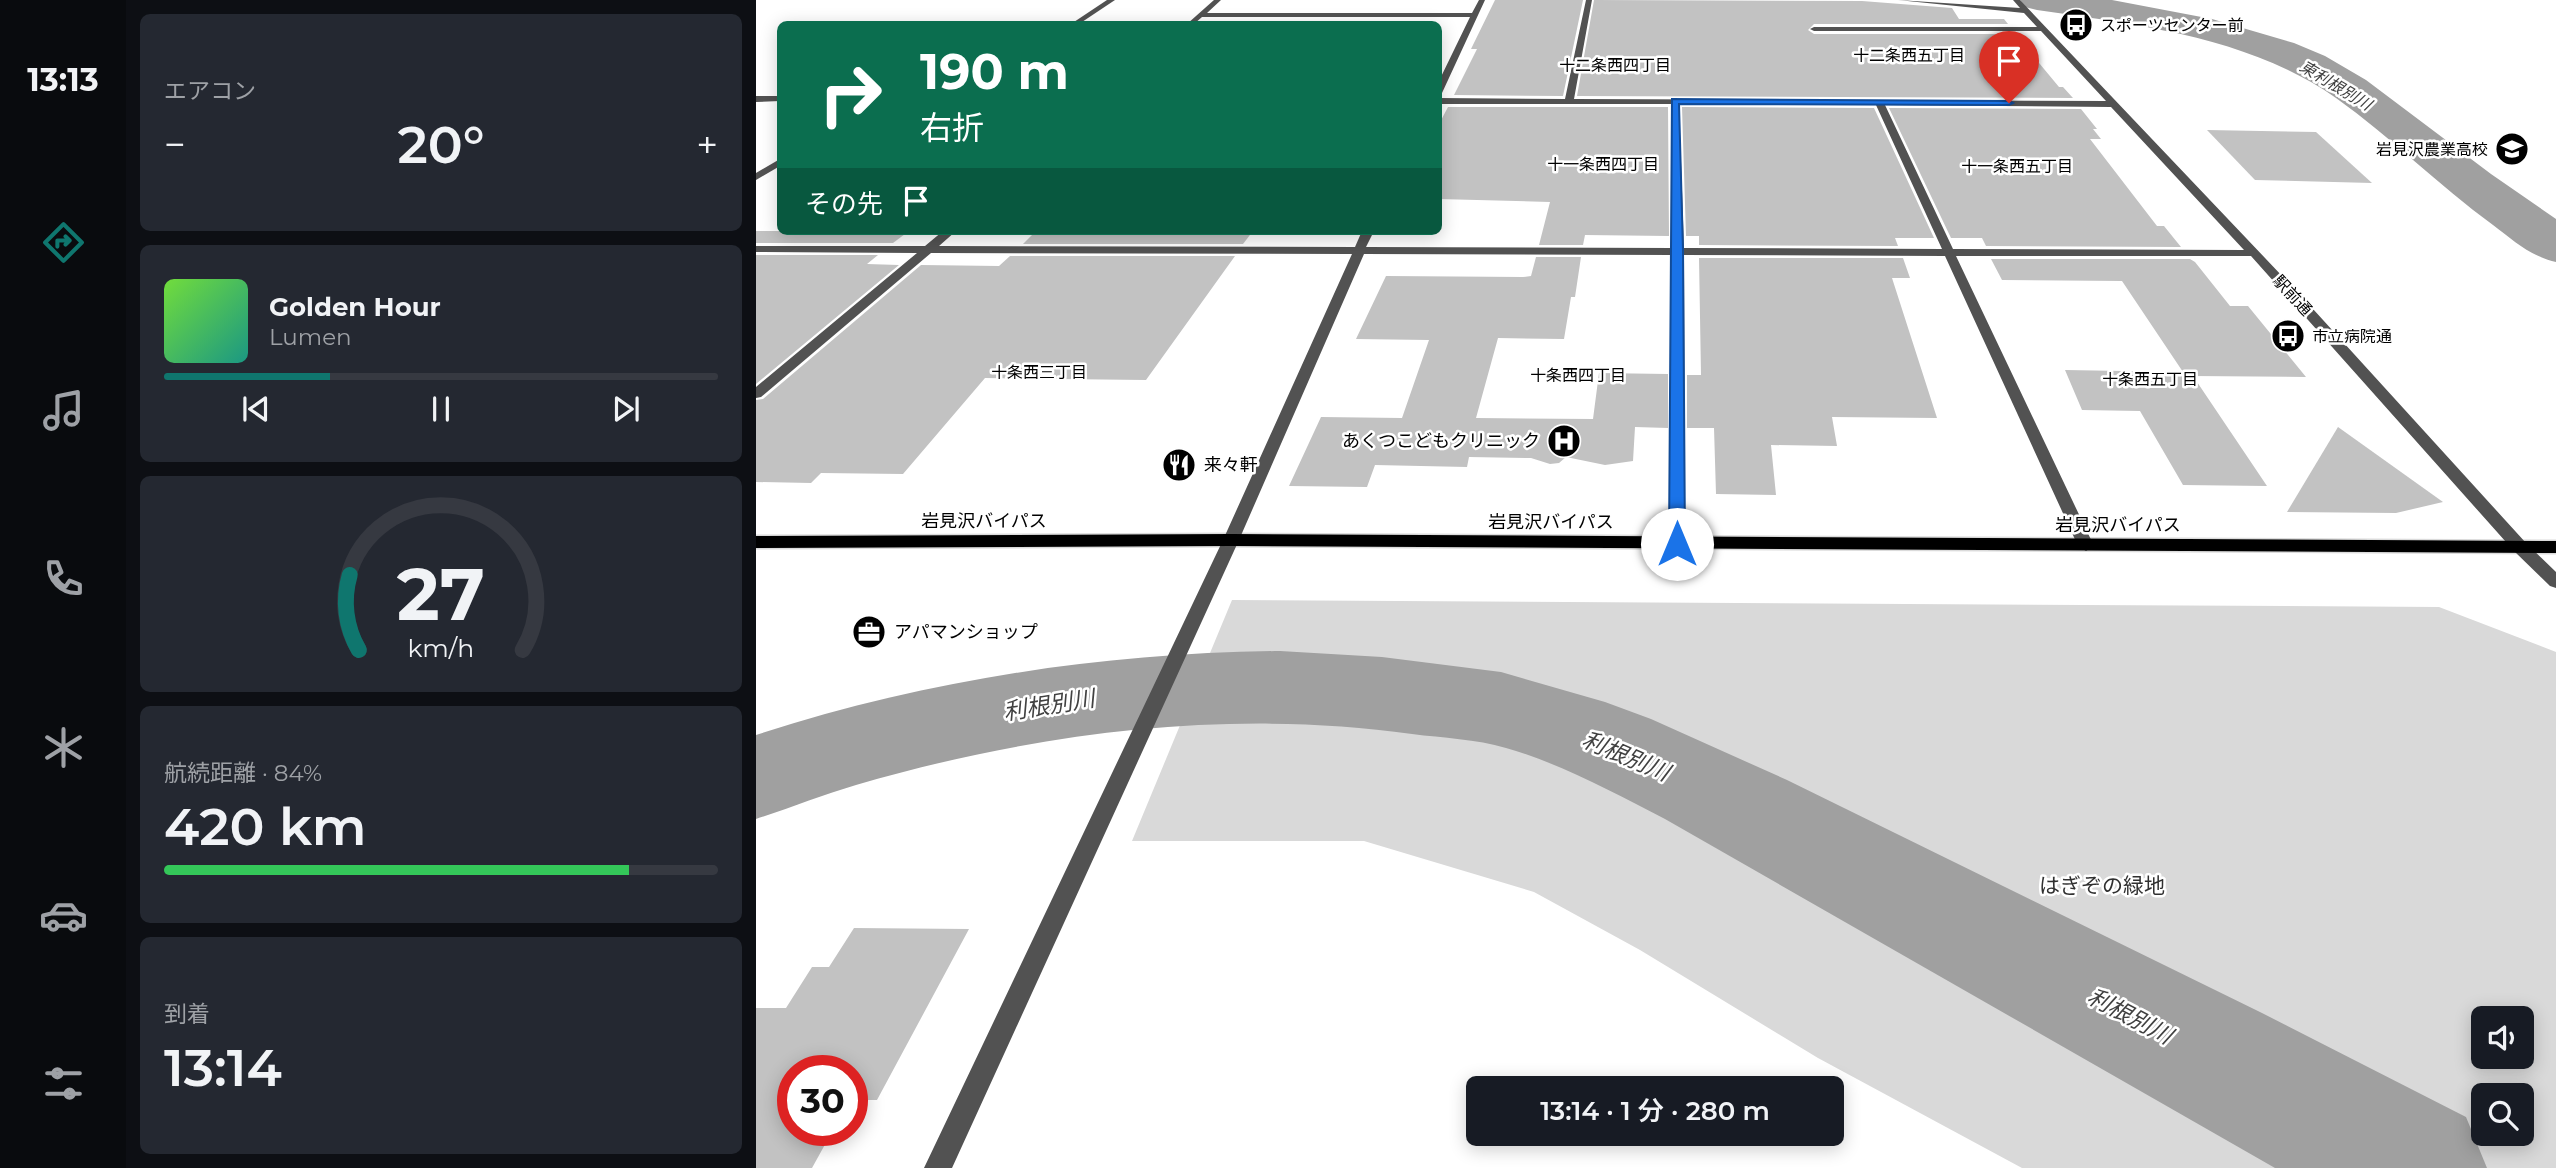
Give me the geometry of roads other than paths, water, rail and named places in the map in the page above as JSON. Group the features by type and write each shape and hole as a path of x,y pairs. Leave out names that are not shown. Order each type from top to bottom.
{"highway":[{"name":"岩見沢バイパス","path":"756,542 1231,540 2556,547"}],"street":[{"path":"1080,21 1112,0"},
{"path":"1193,21 1218,0"},
{"path":"1442,84 1482,0"},
{"path":"1569,101 1589,0"},
{"path":"1901,0 2024,9"},
{"name":"駅前通","path":"2016,0 2254,253 2521,547 2556,582"},
{"path":"1332,21 1344,8"},
{"path":"1200,15 1474,15"},
{"path":"1814,29 2042,29"},
{"path":"756,99 777,99"},
{"path":"1442,101 2113,104"},
{"path":"1675,101 1678,251 1677,544"},
{"path":"1879,102 2086,546"},
{"path":"756,177 777,164"},
{"path":"756,394 945,235"},
{"path":"938,1168 1231,540 1366,235"},
{"path":"756,249 2254,253"}],"waterway":[{"name":"東利根別川","path":"2037,0 2212,30 2247,40 2311,65 2370,102 2472,185 2556,245"},
{"name":"利根別川","path":"756,777 855,745 956,721 1127,695 1229,688 1331,689 1382,693 1511,711 1614,748 1748,811 2415,1168"}],"place":[{"name":"スポーツセンター前","path":"2076,25"},
{"name":"岩見沢農業高校","path":"2512,149"},
{"name":"市立病院通","path":"2288,336"},
{"name":"あくつこどもクリニック","path":"1564,441"},
{"name":"来々軒","path":"1179,465"},
{"name":"アパマンショップ","path":"869,632"}],"district":[{"name":"十二条西五丁目","path":"1909,55"},
{"name":"十二条西四丁目","path":"1615,65"},
{"name":"十一条西四丁目","path":"1603,164"},
{"name":"十一条西五丁目","path":"2017,166"},
{"name":"十条西三丁目","path":"1039,372"},
{"name":"十条西四丁目","path":"1578,375"},
{"name":"十条西五丁目","path":"2150,379"}],"park label":[{"name":"はぎぞの緑地","path":"2102,886"}]}
